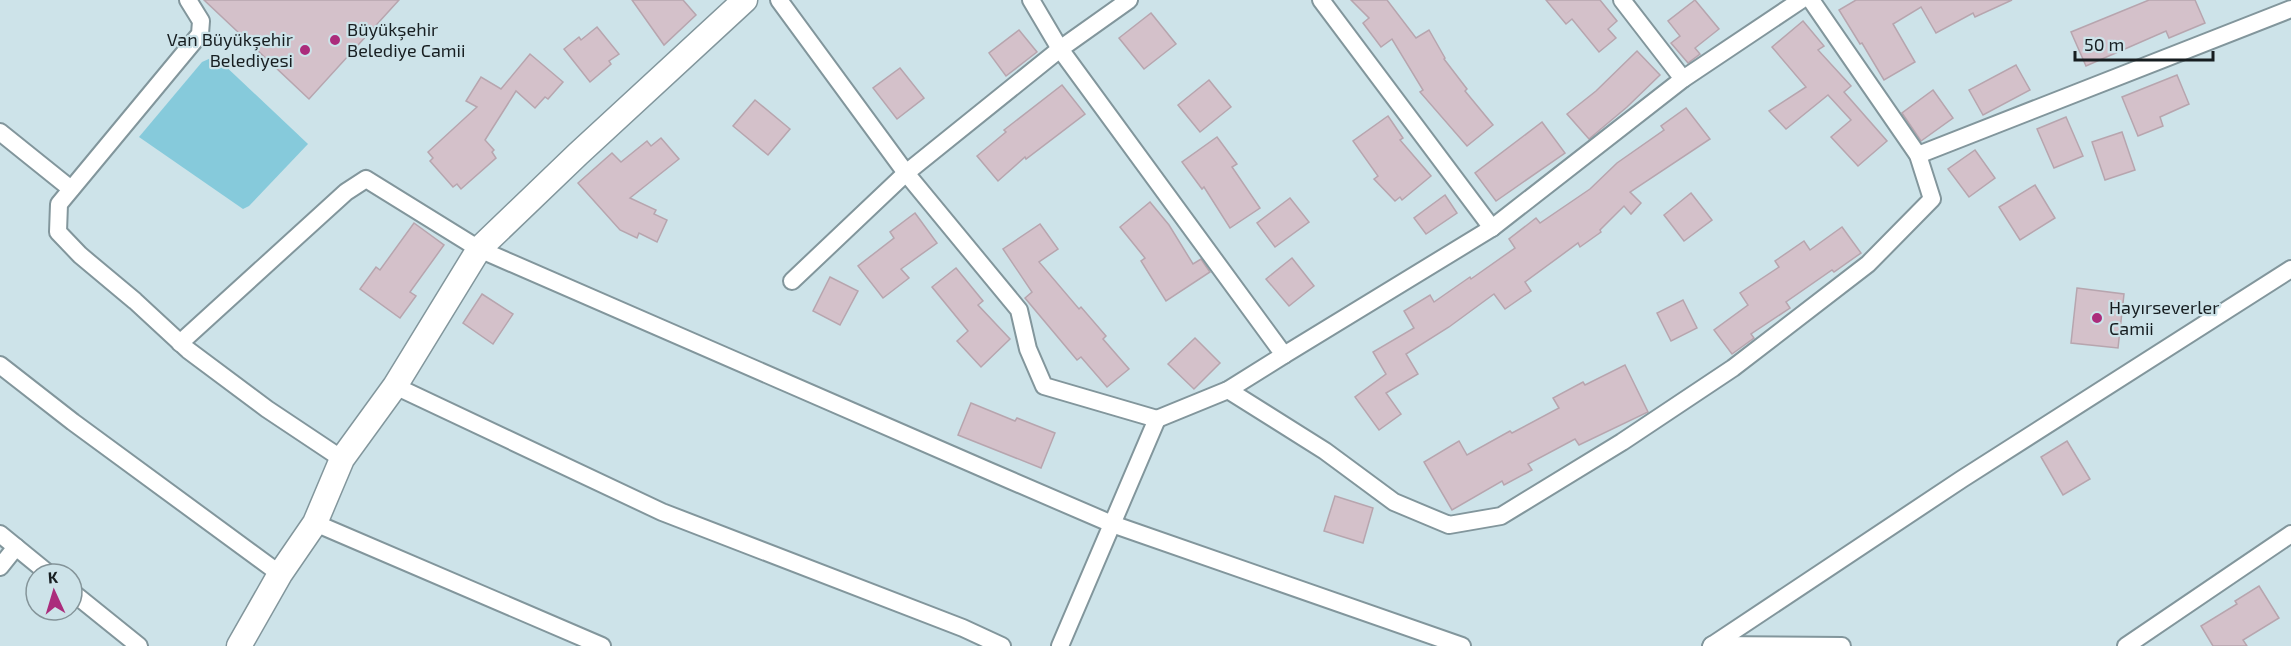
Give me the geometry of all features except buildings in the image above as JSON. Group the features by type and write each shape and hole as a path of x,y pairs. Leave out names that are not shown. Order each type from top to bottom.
{"street":[{"path":"188,0 201,21 200,34 59,204 58,232 80,255 135,301 180,343 267,408 342,459"},
{"path":"239,646 280,574 315,523 342,459 395,386 478,249 746,0"},
{"path":"779,0 906,173 1019,310 1028,349 1044,386 1157,419 1228,390 1492,228 1683,79 1801,0"},
{"path":"1031,0 1060,49 1284,355"},
{"path":"792,281 906,173 1060,49 1128,0"},
{"path":"1321,0 1492,228"},
{"path":"1622,0 1683,79"},
{"path":"1228,390 1325,451 1394,502 1449,525 1501,516 1622,442 1733,369 1868,264 1932,199 1918,155 1811,0"},
{"path":"1918,155 2291,9"},
{"path":"0,132 71,189"},
{"path":"180,343 346,192 366,179 478,249 1112,524 1462,646"},
{"path":"1712,646 1972,473 2291,269"},
{"path":"0,365 73,422 280,574"},
{"path":"395,386 662,512 963,628 1002,646"},
{"path":"1060,646 1157,419"},
{"path":"315,523 602,646"},
{"path":"0,534 34,562"},
{"path":"2126,646 2291,534"},
{"path":"0,567 16,547"},
{"path":"84,602 139,646"},
{"path":"1712,646 1842,646"}],"shaded area":[{"path":"211,58 220,61 308,144 249,206 243,209 139,137 202,62"}],"place":[{"name":"Büyükşehir Belediye Camii","path":"335,40"},
{"name":"Van Büyükşehir Belediyesi","path":"305,50"},
{"name":"Hayırseverler Camii","path":"2097,318"}]}
